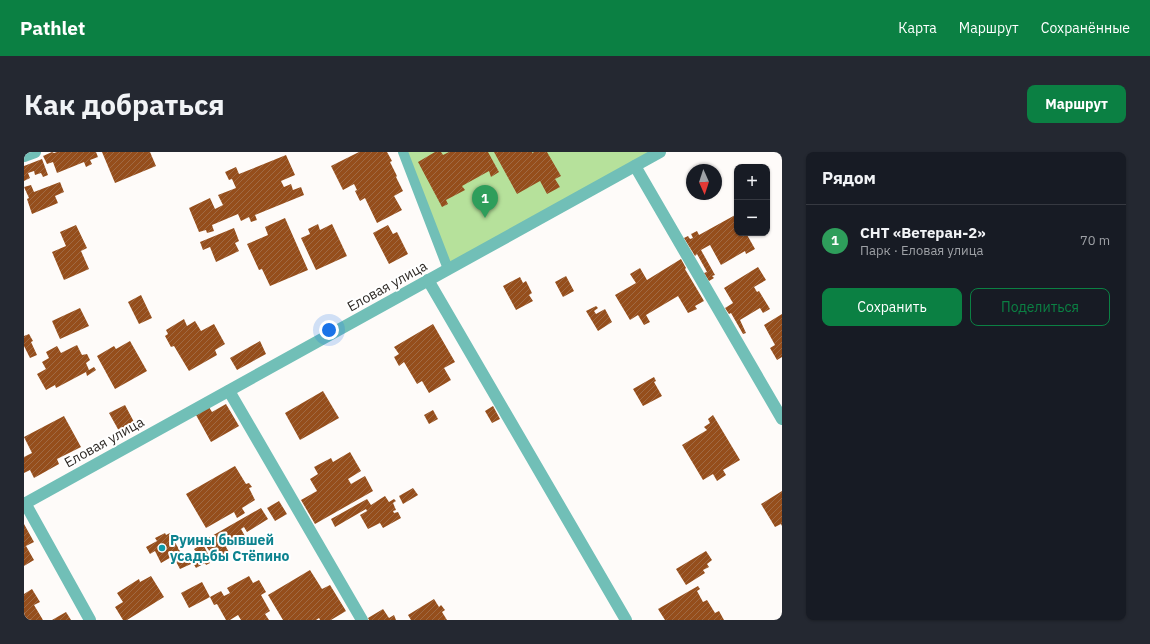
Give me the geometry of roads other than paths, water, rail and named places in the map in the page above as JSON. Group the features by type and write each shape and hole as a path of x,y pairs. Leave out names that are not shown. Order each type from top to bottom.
{"street":[{"path":"24,156 35,152"},
{"name":"Еловая улица","path":"24,503 660,152"},
{"path":"635,166 782,420"},
{"path":"428,280 626,620"},
{"path":"229,391 362,620"},
{"path":"24,503 90,620"}],"lane":[{"path":"403,152 448,269"}],"place":[{"name":"СНТ «Ветеран-2»","path":"485,218"},
{"name":"Руины бывшей усадьбы Стёпино","path":"162,548"}]}
